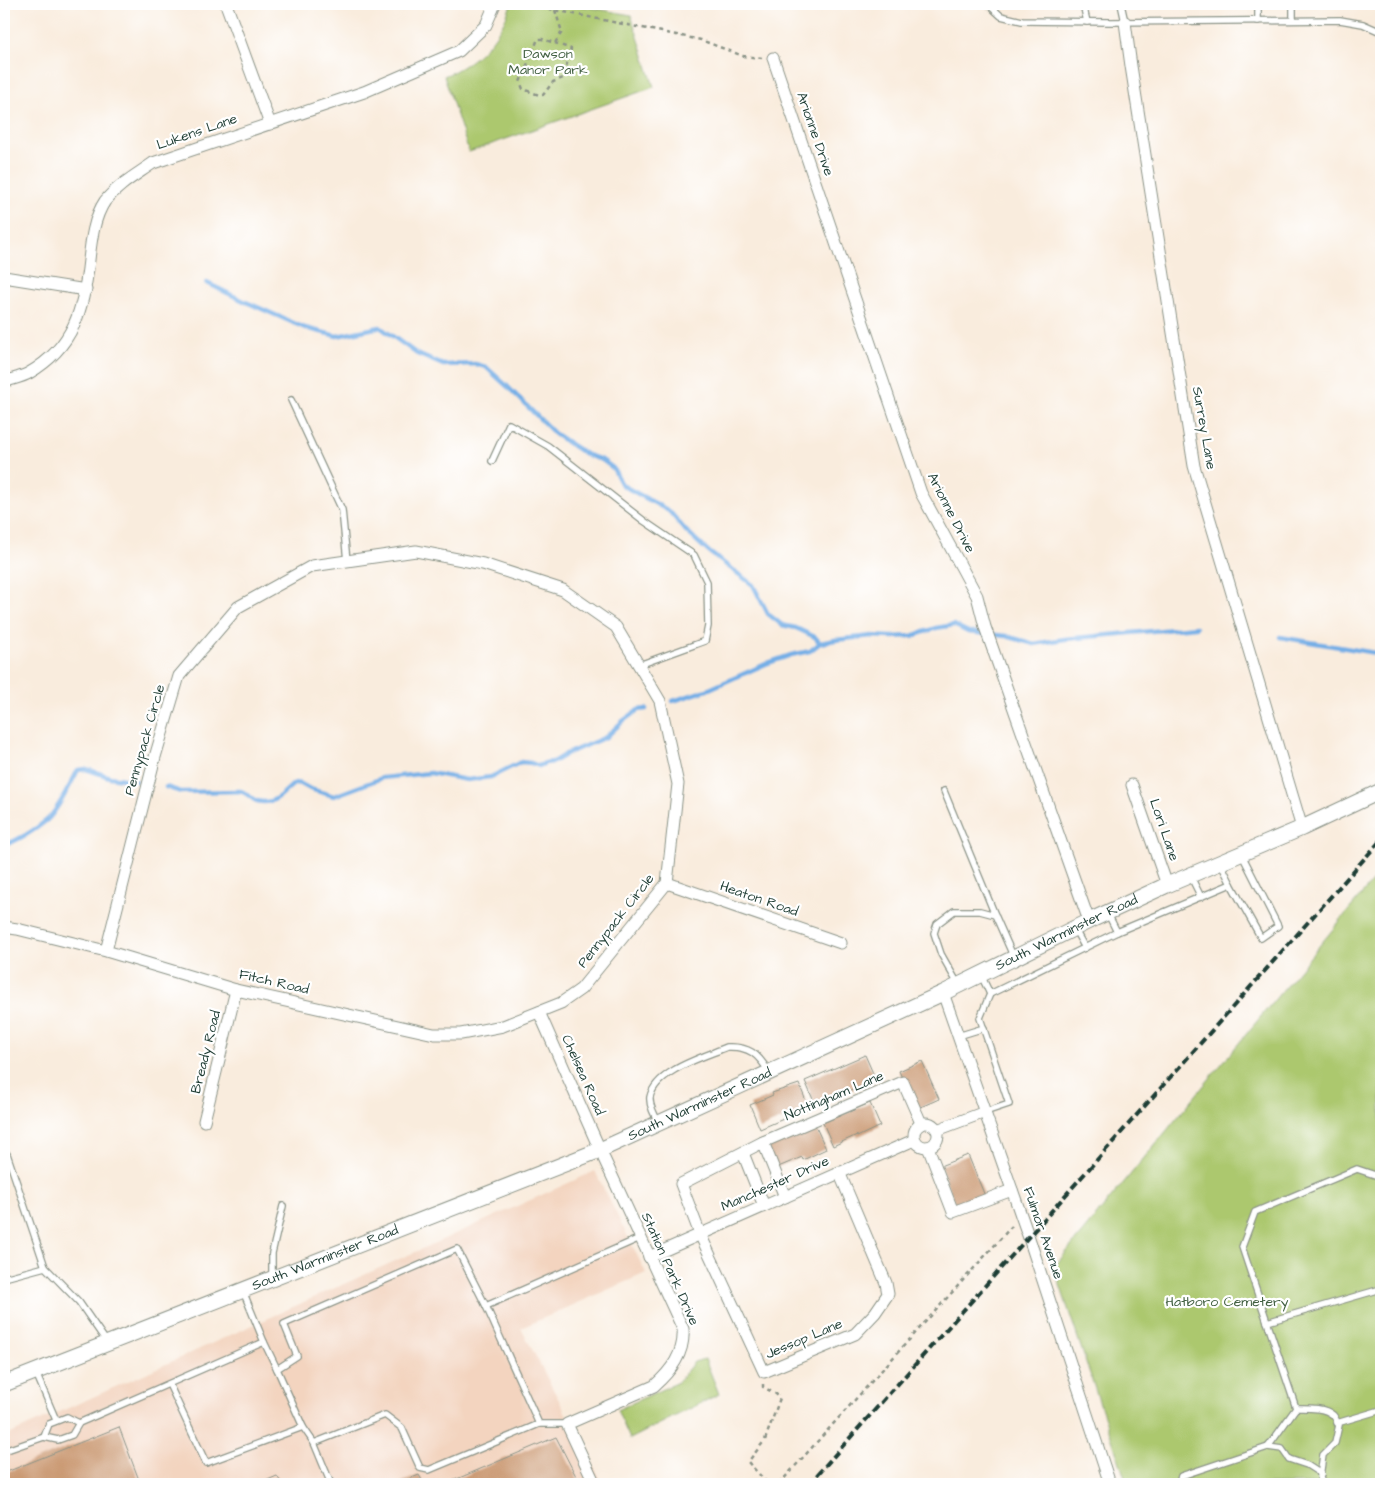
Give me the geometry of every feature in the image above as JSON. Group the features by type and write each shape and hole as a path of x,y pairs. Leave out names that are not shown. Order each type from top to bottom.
{"street":[{"path":"226,4 270,124"},
{"name":"Lukens Lane","path":"4,382 28,374 45,362 66,342 86,290 91,245 97,219 105,202 123,183 153,163 364,92 459,51 486,25 495,4"},
{"name":"Surrey Lane","path":"1125,22 1130,66 1194,466 1302,828"},
{"name":"Arionne Drive","path":"773,58 920,493 977,596 985,627 1089,920"},
{"path":"4,277 86,290"},
{"name":"Pennypack Circle","path":"106,951 155,757 179,676 238,607 312,566 416,551 483,564 563,590 616,627 660,701 678,784 667,883 581,989 561,1003 539,1012"},
{"name":"Lori Lane","path":"1132,786 1167,884"},
{"name":"South Warminster Road","path":"4,1384 600,1150 943,993 1089,920 1167,884 1302,828 1381,791"},
{"name":"Heaton Road","path":"667,883 841,943"},
{"name":"Fitch Road","path":"4,927 106,951 236,990 434,1034 461,1034 503,1026 539,1012"},
{"name":"Bready Road","path":"204,1122 236,990"},
{"name":"Fulmor Avenue","path":"943,993 986,1112 1110,1484"},
{"name":"Chelsea Road","path":"539,1012 600,1150"},
{"name":"Nottingham Lane","path":"763,1142 903,1082 921,1124"},
{"path":"937,1130 986,1112"},
{"path":"921,1124 932,1124 937,1130 936,1143 928,1147 920,1146 914,1140 913,1132 921,1124"},
{"name":"Manchester Drive","path":"649,1257 914,1140"},
{"path":"764,1206 743,1153 763,1142 785,1196"},
{"path":"928,1147 953,1212 1012,1190"},
{"name":"Station Park Drive","path":"567,1424 654,1386 664,1376 682,1350 684,1339 683,1329 600,1150"},
{"name":"Jessop Lane","path":"743,1153 681,1184 700,1234 764,1372 855,1334 875,1313 888,1294 886,1283 838,1172"},
{"path":"567,1424 595,1484"}],"lane":[{"path":"988,4 1001,16 1022,22 1340,20 1363,24 1381,32"},
{"path":"1083,4 1087,22"},
{"path":"1122,4 1125,22"},
{"path":"1258,4 1258,21"},
{"path":"1293,4 1293,20"},
{"path":"291,400 342,510 347,561"},
{"path":"492,461 509,424 548,446 644,521 694,555 707,582 708,626 705,641 639,665"},
{"path":"944,791 1014,958"},
{"path":"1220,862 1261,938 1278,926 1241,854"},
{"path":"1190,875 1201,897"},
{"path":"986,1112 1009,1104 980,1018 990,994 1116,932 1232,884"},
{"path":"959,985 941,954 934,933 937,924 954,911 980,910 995,915"},
{"path":"1107,912 1116,932"},
{"path":"1074,928 1085,948"},
{"path":"980,974 990,994"},
{"path":"958,1036 984,1028"},
{"path":"658,1123 650,1104 650,1096 669,1072 727,1047 736,1047 753,1052 760,1057 770,1072"},
{"path":"4,1155 7,1154 45,1268 79,1302 108,1343"},
{"path":"1296,1408 1242,1247 1255,1212 1357,1169 1381,1177"},
{"path":"272,1279 272,1253 284,1206"},
{"path":"486,1306 640,1238"},
{"path":"278,1369 297,1356 284,1324 457,1249 486,1306 539,1424"},
{"path":"4,1278 45,1268"},
{"path":"1267,1322 1381,1289"},
{"path":"242,1290 303,1428 314,1444 331,1484"},
{"path":"4,1451 44,1437 58,1440 72,1435 79,1423 264,1342"},
{"path":"36,1371 56,1420"},
{"path":"169,1384 206,1463 303,1428"},
{"path":"1296,1408 1321,1410 1332,1414 1338,1423 1335,1443 1323,1455 1320,1474 1323,1484"},
{"path":"1268,1446 1296,1408"},
{"path":"1338,1423 1381,1410"},
{"path":"314,1444 385,1415 402,1428 420,1468 429,1470 539,1424 567,1424"},
{"path":"44,1437 48,1424 56,1420 67,1417 79,1423"},
{"path":"1179,1484 1181,1476 1268,1446 1282,1449 1288,1459 1307,1466 1320,1474"}],"path":[{"path":"525,4 702,40 743,56 773,58"},
{"path":"555,10 562,32 555,43"},
{"path":"538,39 555,43 571,48 563,78 553,82 543,95 522,89 520,82 538,39"},
{"path":"779,1484 1021,1216"},
{"path":"764,1372 762,1377 763,1387 780,1398 765,1440 748,1462 768,1484"}],"shaded area":[{"path":"595,1171 646,1273 521,1328 603,1484 4,1484 4,1437"}],"green space":[{"name":"Dawson Manor Park","path":"511,4 570,4 631,15 654,87 469,152 444,76 467,64 486,48 501,27"},
{"name":"Hatboro Cemetery","path":"1381,871 1381,1484 1127,1484 1054,1267"},
{"path":"705,1359 719,1394 630,1439 617,1410 678,1382 694,1362"}],"building":[{"path":"865,1055 876,1080 816,1106 805,1081"},
{"path":"922,1061 939,1099 916,1109 899,1071"},
{"path":"799,1084 809,1108 760,1129 750,1105 773,1095 772,1093"},
{"path":"870,1103 880,1126 833,1146 823,1123"},
{"path":"815,1125 826,1149 803,1160 802,1157 776,1168 766,1146"},
{"path":"968,1155 985,1196 956,1207 940,1166"},
{"path":"119,1427 139,1480 130,1484 4,1484 4,1473"},
{"path":"556,1437 580,1484 445,1484"},
{"path":"419,1475 424,1484 397,1484"},
{"path":"277,1476 282,1484 258,1484"}],"waterway":[{"path":"207,283 305,328 337,336 380,327 417,354 443,365 475,364 486,367 555,434 587,455 602,460 613,468 622,485 669,511 686,531 709,552 753,585 768,614 782,625 796,628 815,637 820,643"},
{"path":"673,701 707,690 768,663 810,651 820,643 835,640 872,636 912,636 936,628 954,625 968,632 1006,636 1034,644 1065,639 1196,627"},
{"path":"1280,637 1381,654"},
{"path":"166,787 181,792 240,791 257,801 269,802 295,783 334,796 382,778 430,773 467,780 491,777 521,762 539,766 553,762 566,754 606,737 638,710 646,709"},
{"path":"4,845 27,834 51,816 78,770 86,769 110,777 136,781"}],"railway":[{"path":"809,1484 1381,840"}]}
